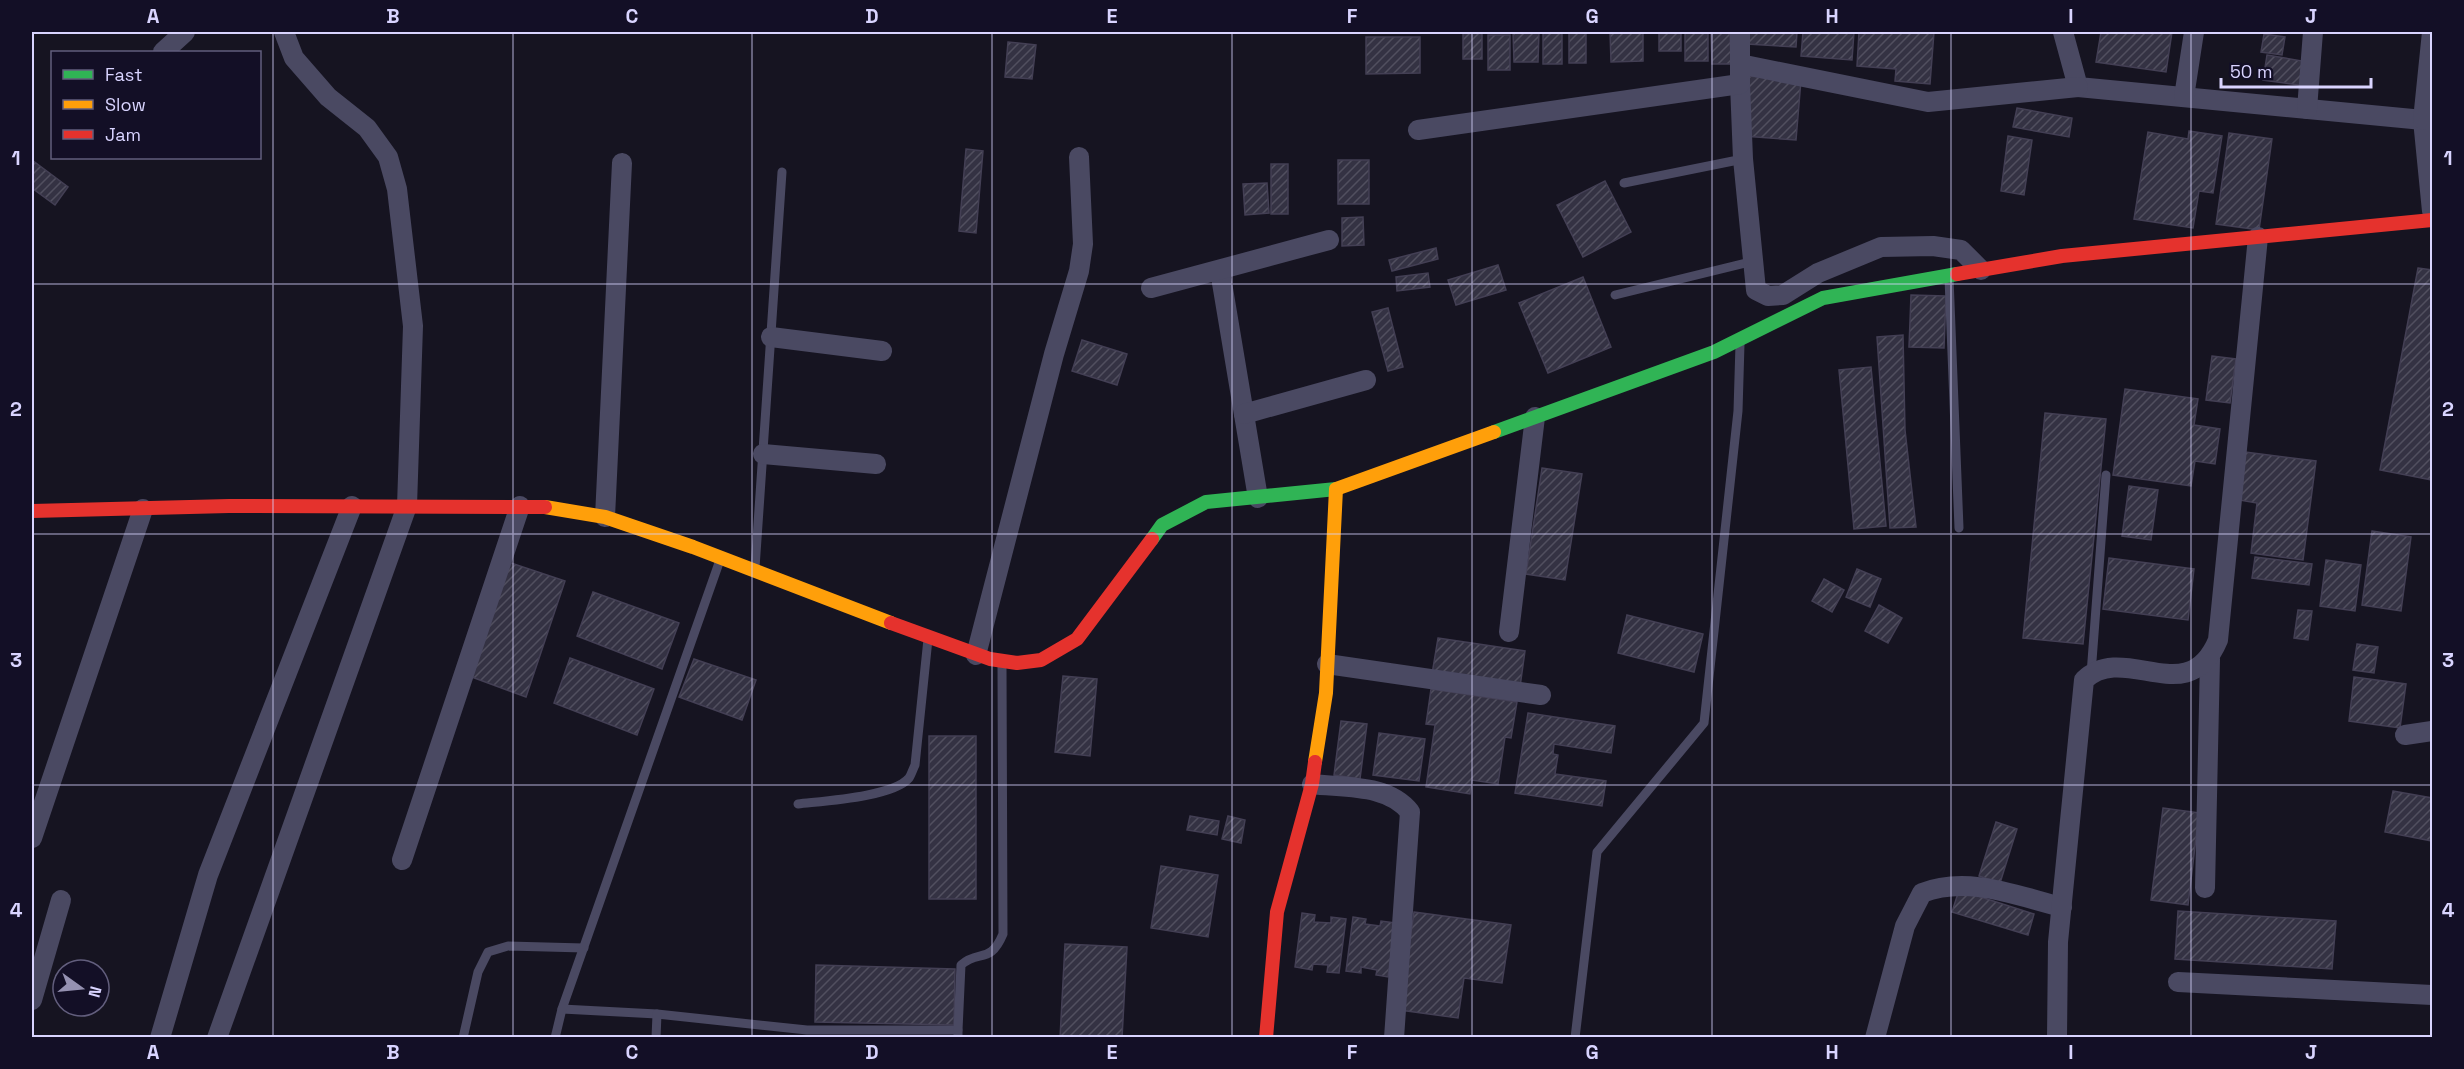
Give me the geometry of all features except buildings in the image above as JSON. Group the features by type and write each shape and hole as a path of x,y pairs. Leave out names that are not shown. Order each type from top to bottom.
{"street":[{"path":"217,1038 407,506 413,326 397,189 388,157 367,128 328,97 294,58 284,32"},
{"path":"1740,32 1743,159 1756,290 1768,296 1783,295 1818,273 1881,247 1933,246 1961,250 1981,270"},
{"path":"2063,32 2078,87"},
{"path":"2184,97 2194,32"},
{"path":"2307,109 2313,32"},
{"path":"2432,32 2423,120 2433,211"},
{"path":"164,51 179,33"},
{"path":"1740,64 1928,102 2078,87 2423,120"},
{"path":"1418,130 1740,84"},
{"path":"976,655 1054,354 1079,271 1083,244 1079,157"},
{"path":"605,517 622,163"},
{"path":"32,511 352,506 540,506 605,517 721,557 976,655 1002,664 1018,666 1063,650 1077,639 1162,525 1206,502 1336,489 1714,352 1823,298 2062,256 2433,220"},
{"path":"2205,888 2210,659 2218,640 2258,237"},
{"path":"1151,288 1329,240"},
{"path":"1220,271 1258,498"},
{"path":"771,337 882,351"},
{"path":"1244,414 1366,380"},
{"path":"1509,632 1535,417"},
{"path":"763,454 876,464"},
{"path":"1266,1038 1277,912 1312,784 1326,693 1336,489"},
{"path":"160,1038 208,875 352,506"},
{"path":"402,860 520,506"},
{"path":"32,838 143,509"},
{"path":"2057,1038 2058,942 2084,680 2091,674 2110,668 2167,674 2192,673 2210,659"},
{"path":"1327,664 1541,695"},
{"path":"2405,735 2433,731"},
{"path":"1312,784 1384,793 1400,800 1410,812 1394,1038"},
{"path":"1875,1038 1905,926 1922,893 1940,886 1963,885 2062,908"},
{"path":"32,1000 62,900"},
{"path":"2178,982 2433,995"}],"lane":[{"path":"1624,183 1743,159"},
{"path":"755,570 782,172"},
{"path":"1615,295 1754,261"},
{"path":"1949,276 1959,528"},
{"path":"1575,1038 1598,852 1704,723 1738,411 1740,339"},
{"path":"2091,674 2106,475"},
{"path":"555,1038 562,1009 721,557"},
{"path":"798,804 882,792 897,787 909,778 915,765 928,637"},
{"path":"562,1009 657,1014 807,1030 958,1034 961,965 966,960 983,957 997,948 1003,934 1002,664"},
{"path":"463,1038 478,972 488,952 508,946 584,948"},
{"path":"656,1038 657,1014"}],"traffic: fast":[{"path":"1494,432 1714,352 1823,298 1957,274"},
{"path":"1152,539 1162,525 1206,502 1336,489"}],"traffic: slow":[{"path":"1315,762 1326,693 1336,489 1494,432"},
{"path":"545,507 605,517 693,547 891,623"}],"traffic: jam":[{"path":"1957,274 2062,256 2432,220"},
{"path":"32,511 229,506 545,507"},
{"path":"891,623 990,659 1017,663 1041,660 1077,639 1152,539"},
{"path":"1266,1038 1277,912 1312,784 1315,762"}]}
